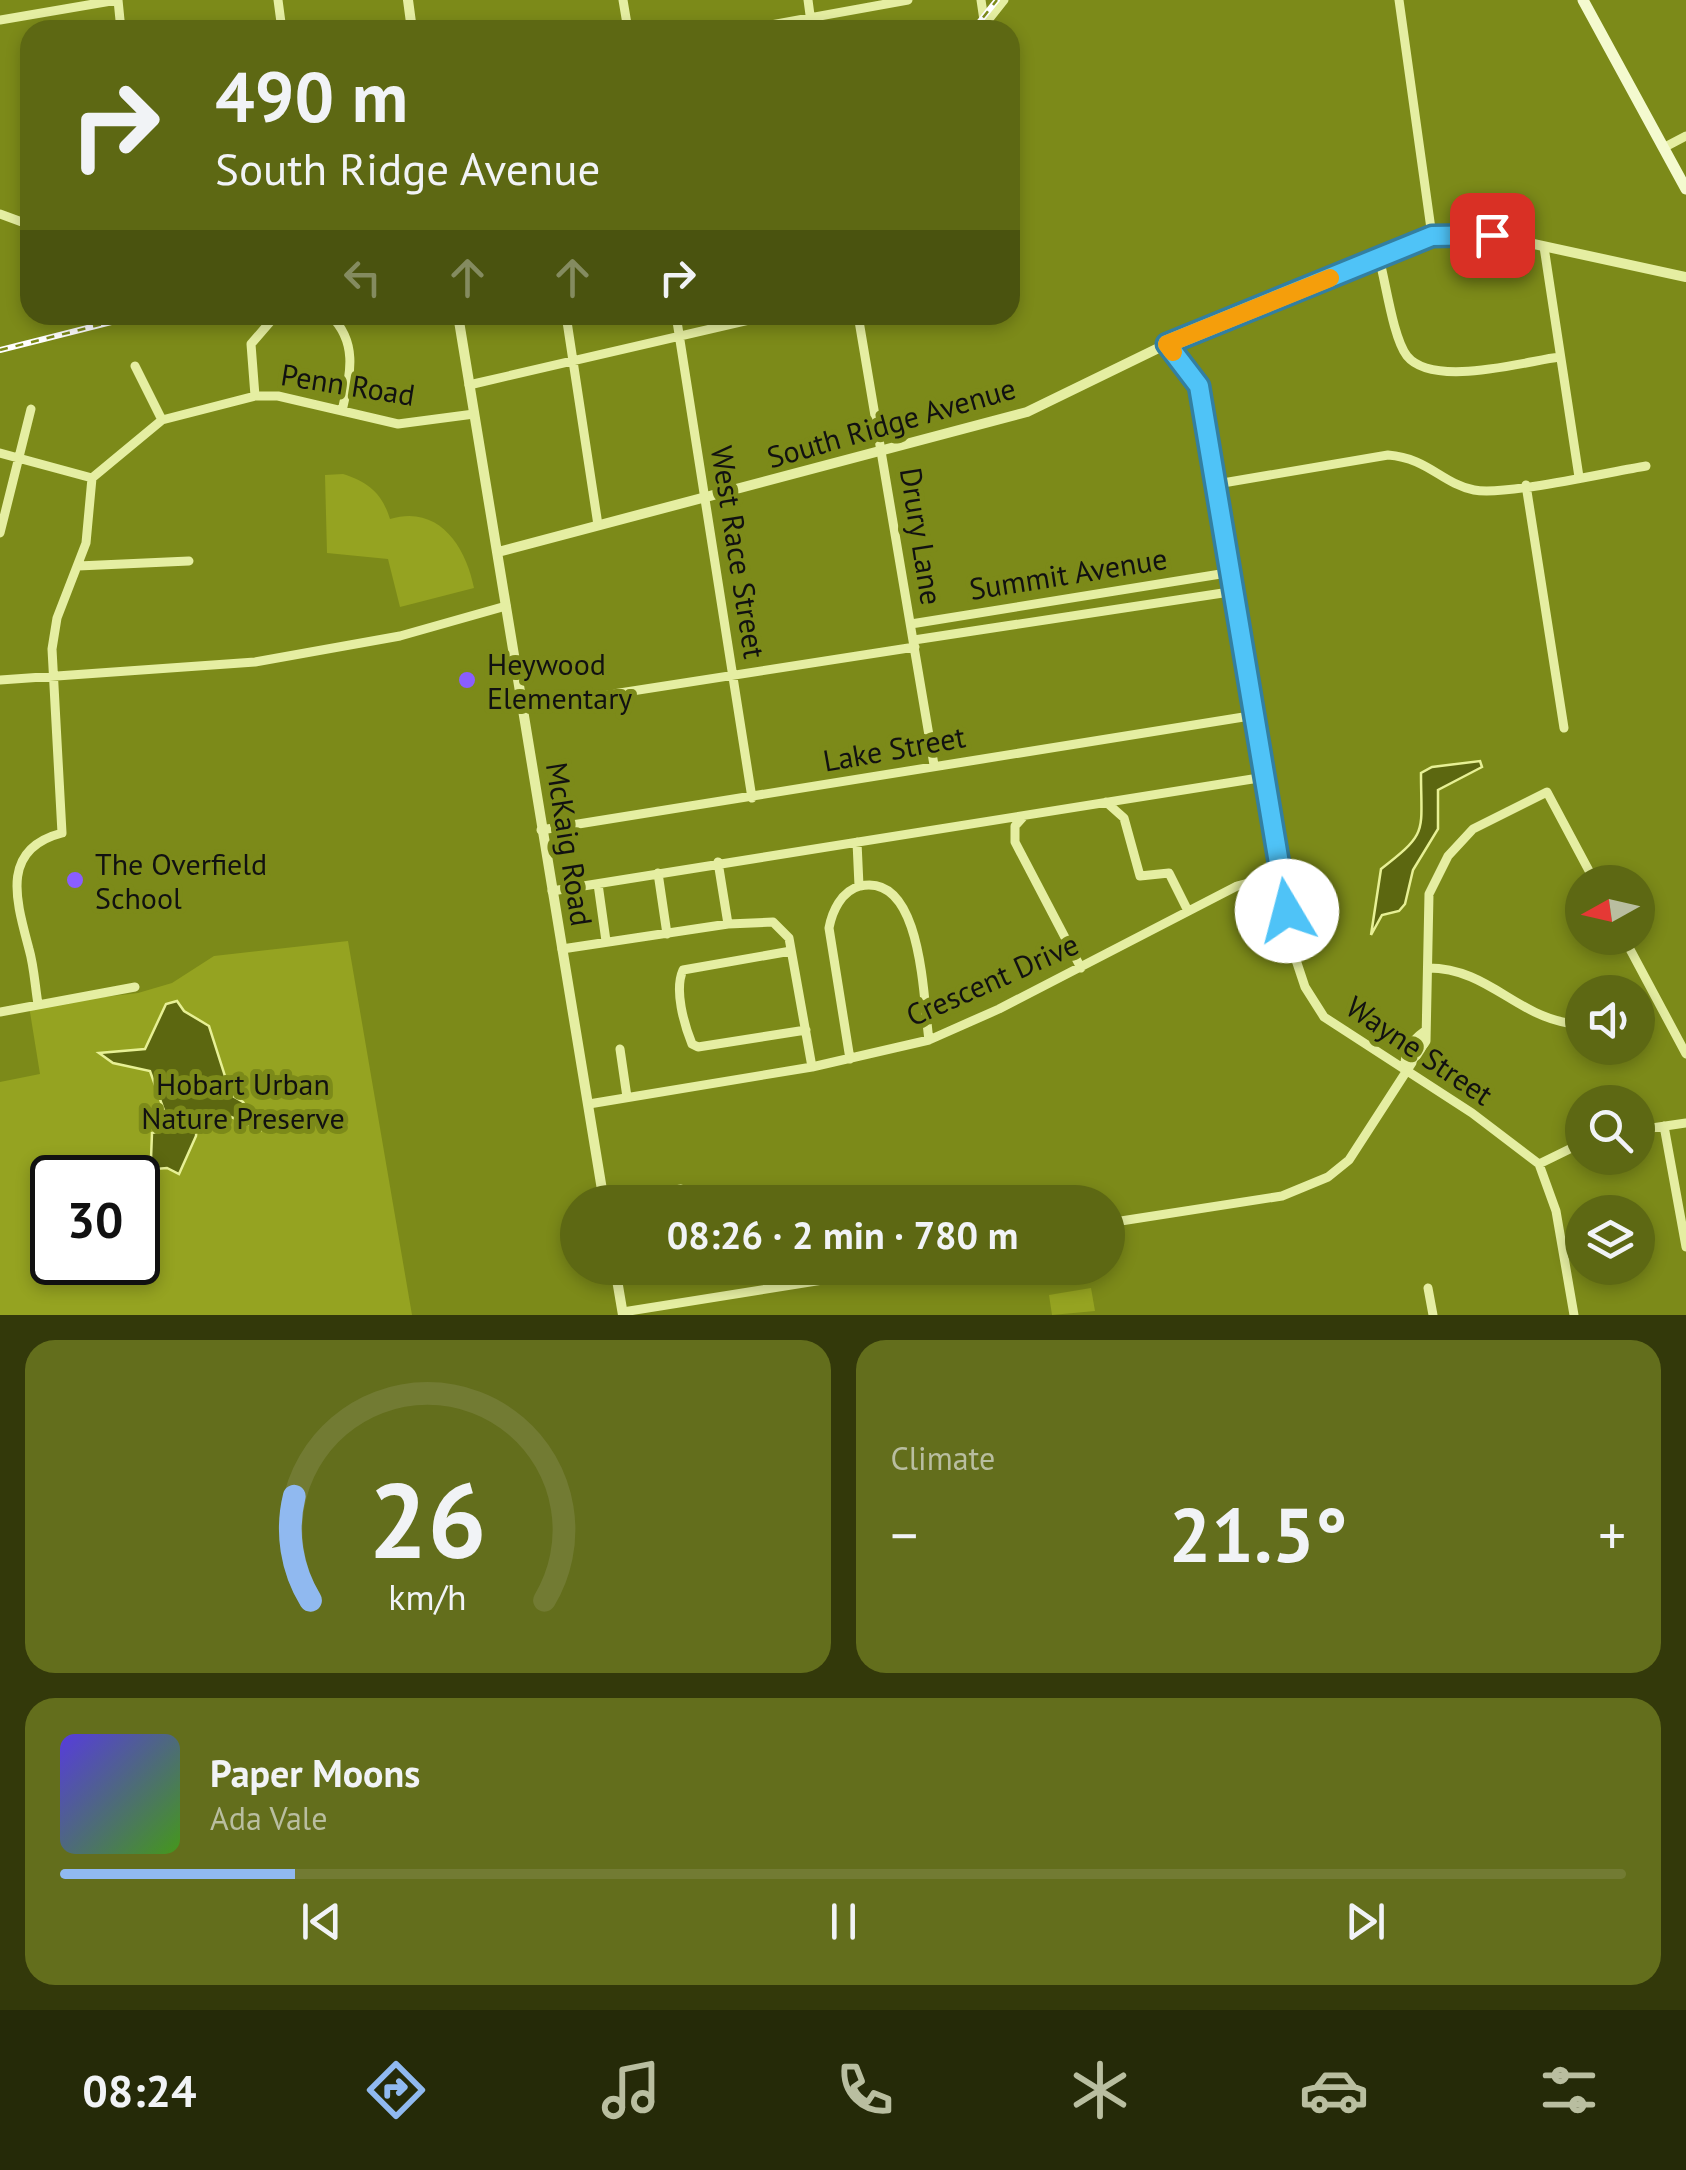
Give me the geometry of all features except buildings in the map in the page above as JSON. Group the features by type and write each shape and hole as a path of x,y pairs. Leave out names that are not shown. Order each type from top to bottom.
{"main road":[{"path":"1583,0 1686,188"}],"street":[{"path":"0,20 117,0"},
{"path":"808,0 810,18"},
{"path":"799,20 908,0"},
{"path":"1400,0 1432,236"},
{"path":"1666,147 1686,136"},
{"name":"South Ridge Avenue","path":"498,552 1027,412 1167,344 1432,236 1492,235 1686,277"},
{"path":"1544,246 1579,477"},
{"path":"1379,258 1400,340 1406,356 1418,365 1454,373 1559,357"},
{"path":"255,396 251,344 267,325"},
{"path":"338,325 349,340 351,360 342,411"},
{"name":"McKaig Road","path":"460,325 601,1185"},
{"path":"568,325 598,526"},
{"name":"West Race Street","path":"678,325 752,798"},
{"path":"469,385 725,325"},
{"name":"Drury Lane","path":"860,325 934,766"},
{"name":"Wayne Street","path":"1167,344 1199,386 1233,572 1292,948 1305,987 1324,1017 1539,1164"},
{"path":"136,366 162,420"},
{"name":"Penn Road","path":"92,478 162,420 255,396 278,396 410,424 474,414"},
{"path":"0,533 31,409"},
{"path":"0,454 92,478 86,543 57,618 53,677 62,833 28,847 17,864 14,884 38,1004"},
{"path":"1217,484 1388,455 1412,456 1471,490 1646,466"},
{"path":"1526,485 1564,728"},
{"path":"78,566 189,561"},
{"name":"Summit Avenue","path":"911,624 1233,572"},
{"name":"Summit Avenue","path":"523,708 1236,591"},
{"path":"0,680 272,660 400,636 506,606"},
{"name":"Lake Street","path":"541,830 1256,715"},
{"path":"552,891 1265,777"},
{"path":"1125,1220 1282,1196 1328,1178 1349,1160 1426,1041 1430,894 1448,856 1474,829 1547,792 1586,865"},
{"path":"1106,802 1124,818 1140,876 1169,873 1188,911"},
{"path":"1024,816 1015,826 1015,842 1082,968"},
{"path":"857,842 860,886"},
{"path":"718,862 728,924"},
{"path":"658,872 666,934"},
{"name":"Crescent Drive","path":"589,1104 812,1067 928,1040 1082,968 1236,886 1282,874"},
{"path":"598,884 606,942"},
{"path":"850,1059 830,928 832,912 843,897 860,886 888,889 901,898 910,918 928,1040"},
{"path":"562,949 728,924 773,922 788,938 812,1067"},
{"path":"791,951 683,970 679,984 684,1017 692,1044 698,1047 806,1030"},
{"path":"1633,955 1686,1054"},
{"path":"1428,968 1456,968 1546,1019 1565,1022"},
{"path":"0,1012 135,987"},
{"path":"620,1049 627,1097"},
{"path":"1655,1127 1686,1124"},
{"path":"1664,1126 1686,1247"},
{"path":"1565,1151 1539,1164 1556,1211 1574,1315"},
{"path":"618,1285 623,1314 796,1285"},
{"path":"1428,1288 1433,1315"}],"green space":[{"path":"343,474 373,490 390,519 407,516 436,523 457,544 474,588 400,607 388,559 327,553 325,475"},
{"name":"Hobart Urban Nature Preserve","path":"348,941 412,1315 0,1315 0,1082 40,1074 29,1006 138,993 172,983 214,956"},
{"path":"1091,1288 1095,1311 1052,1315 1049,1295"}],"shaded area":[{"path":"1480,761 1482,767 1438,790 1438,829 1413,870 1405,904 1399,911 1382,915 1371,935 1381,869 1408,847 1419,830 1421,773 1432,767"},
{"path":"177,1001 184,1011 209,1026 231,1095 243,1102 259,1129 222,1113 197,1122 196,1136 179,1174 160,1169 160,1155 151,1155 152,1133 161,1131 166,1116 150,1071 113,1063 99,1053 145,1049 166,1004"}],"railway":[{"path":"981,20 997,0"},
{"path":"0,350 99,325"}],"slow traffic":[{"path":"1173,352 1167,344 1212,322 1330,278"}],"place":[{"name":"Heywood Elementary","path":"467,680"},
{"name":"The Overfield School","path":"75,880"}],"route":[{"path":"1287,911 1250,671 1199,386 1167,344 1212,322 1432,236 1492,235"}]}
